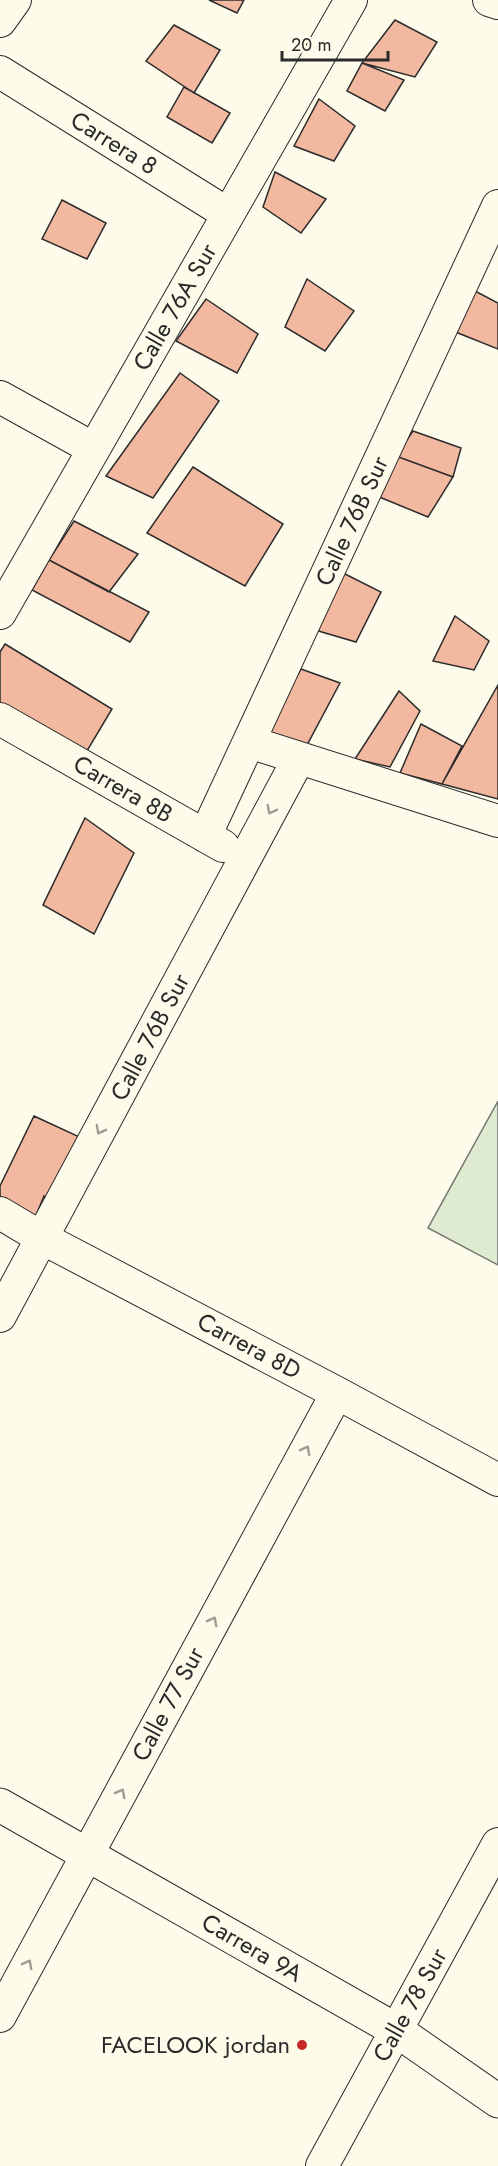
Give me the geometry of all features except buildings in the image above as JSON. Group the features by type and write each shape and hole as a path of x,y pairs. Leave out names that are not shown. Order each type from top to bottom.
{"street":[{"path":"0,21 15,0"},
{"name":"Calle 76A Sur","path":"0,613 351,0"},
{"path":"489,0 498,3"},
{"name":"Carrera 8","path":"0,72 228,214"},
{"name":"Calle 76B Sur","path":"205,836 498,206"},
{"path":"0,397 94,449"},
{"name":"Carrera 8B","path":"0,719 245,859"},
{"path":"249,742 498,821"},
{"name":"Calle 76B Sur","path":"0,1316 299,758"},
{"name":"Carrera 8D","path":"0,1213 42,1238 337,1392 498,1480"},
{"name":"Calle 77 Sur","path":"0,2016 337,1392"},
{"name":"Carrera 9A","path":"0,1805 396,2030 498,2101"},
{"name":"Calle 78 Sur","path":"322,2166 498,1844"}],"green space":[{"path":"498,1101 498,1265 428,1228"}],"place":[{"name":"FACELOOK jordan","path":"302,2045"}]}
